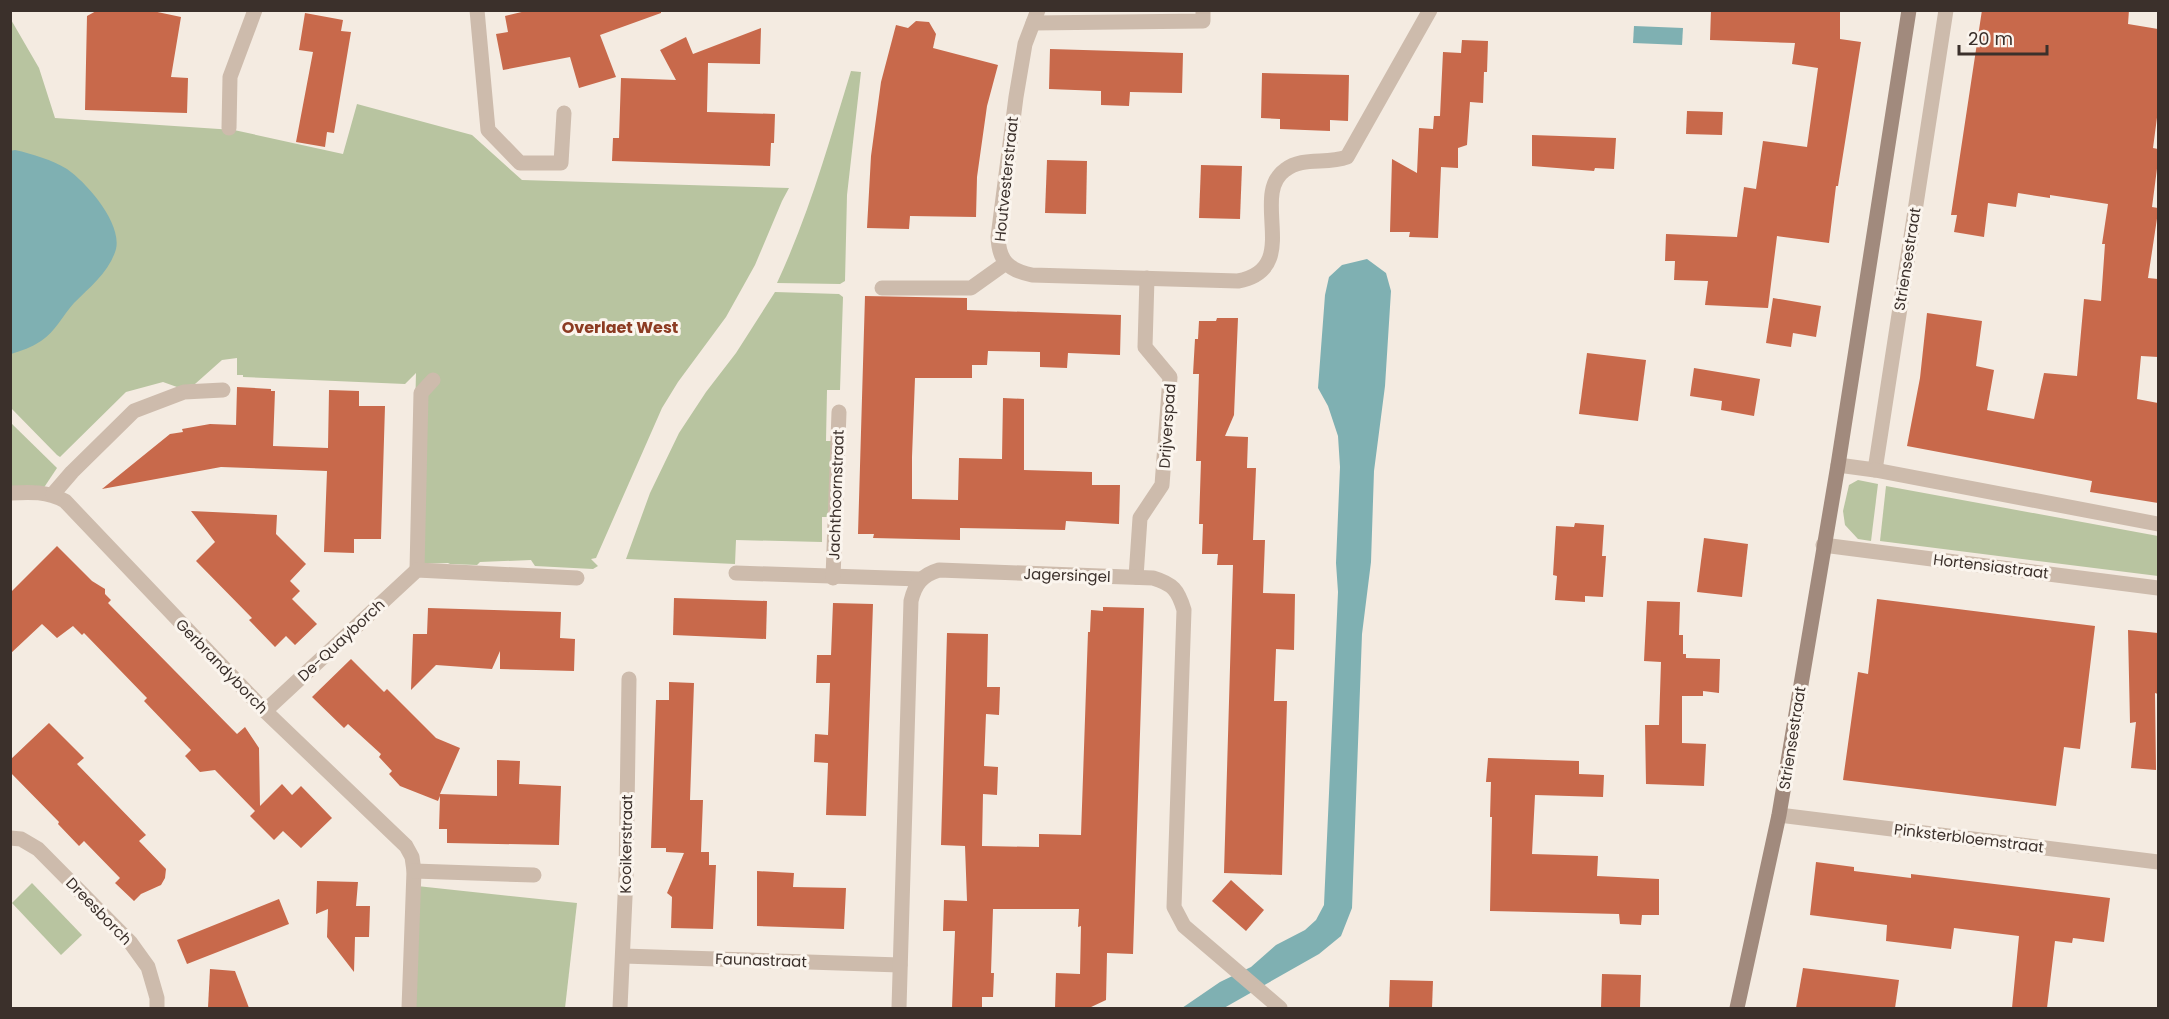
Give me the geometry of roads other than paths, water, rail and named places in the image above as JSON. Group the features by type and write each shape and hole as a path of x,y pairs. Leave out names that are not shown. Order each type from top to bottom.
{"street":[{"path":"229,128 230,77 255,10"},
{"path":"477,10 488,130 520,163 561,163 564,113"},
{"name":"Houtvesterstraat","path":"1147,278 1018,272 1006,263 999,252 998,237 1025,45 1036,17 1203,21 1203,10"},
{"path":"1147,278 1238,281 1253,278 1264,268 1272,252 1273,184 1283,171 1298,162 1335,162 1347,157 1430,10"},
{"name":"Striensestraat","path":"1737,1008 1779,815 1838,465 1909,10"},
{"name":"Striensestraat","path":"1875,470 1946,10"},
{"path":"882,288 970,288 1006,263"},
{"name":"Drijverspad","path":"1136,577 1140,518 1162,485 1170,377 1145,347 1147,278"},
{"path":"433,380 421,393 417,570 577,578"},
{"path":"10,493 53,494 134,411 184,392 223,390"},
{"name":"Jachthoornstraat","path":"833,578 839,412"},
{"path":"1838,465 2158,524"},
{"name":"Gerbrandyborch","path":"53,494 65,501 265,711 406,846 412,857 414,871"},
{"name":"Hortensiastraat","path":"1823,545 2158,588"},
{"name":"De-Quayborch","path":"265,711 417,570"},
{"name":"Jagersingel","path":"920,579 939,570 1136,577 1153,578 1166,582 1179,593 1184,610 1174,907 1184,926 1280,1008"},
{"name":"Jachthoornstraat","path":"736,573 833,578 920,579"},
{"path":"899,1008 912,601 914,588 920,579"},
{"name":"Kooikerstraat","path":"621,1008 628,679"},
{"name":"Pinksterbloemstraat","path":"1779,815 2158,862"},
{"name":"Dreesborch","path":"10,837 21,839 38,849 130,942 148,967 157,998 157,1008"},
{"path":"409,1008 414,871 534,875"},
{"name":"Faunastraat","path":"623,956 900,965"}],"water":[{"path":"1634,26 1683,28 1682,45 1633,43"},
{"path":"15,150 49,160 75,175 93,194 108,216 114,228 116,249 104,272 74,303 51,333 34,345 11,354 10,151"},
{"path":"1367,259 1386,273 1391,291 1385,386 1374,471 1371,562 1362,634 1352,908 1341,936 1319,954 1224,1008 1182,1008 1220,982 1251,967 1276,945 1305,930 1316,920 1324,905 1338,592 1336,563 1340,467 1338,436 1328,406 1318,388 1325,295 1329,277 1342,265"}],"district":[{"name":"Overlaet West","path":"620,327"}]}
